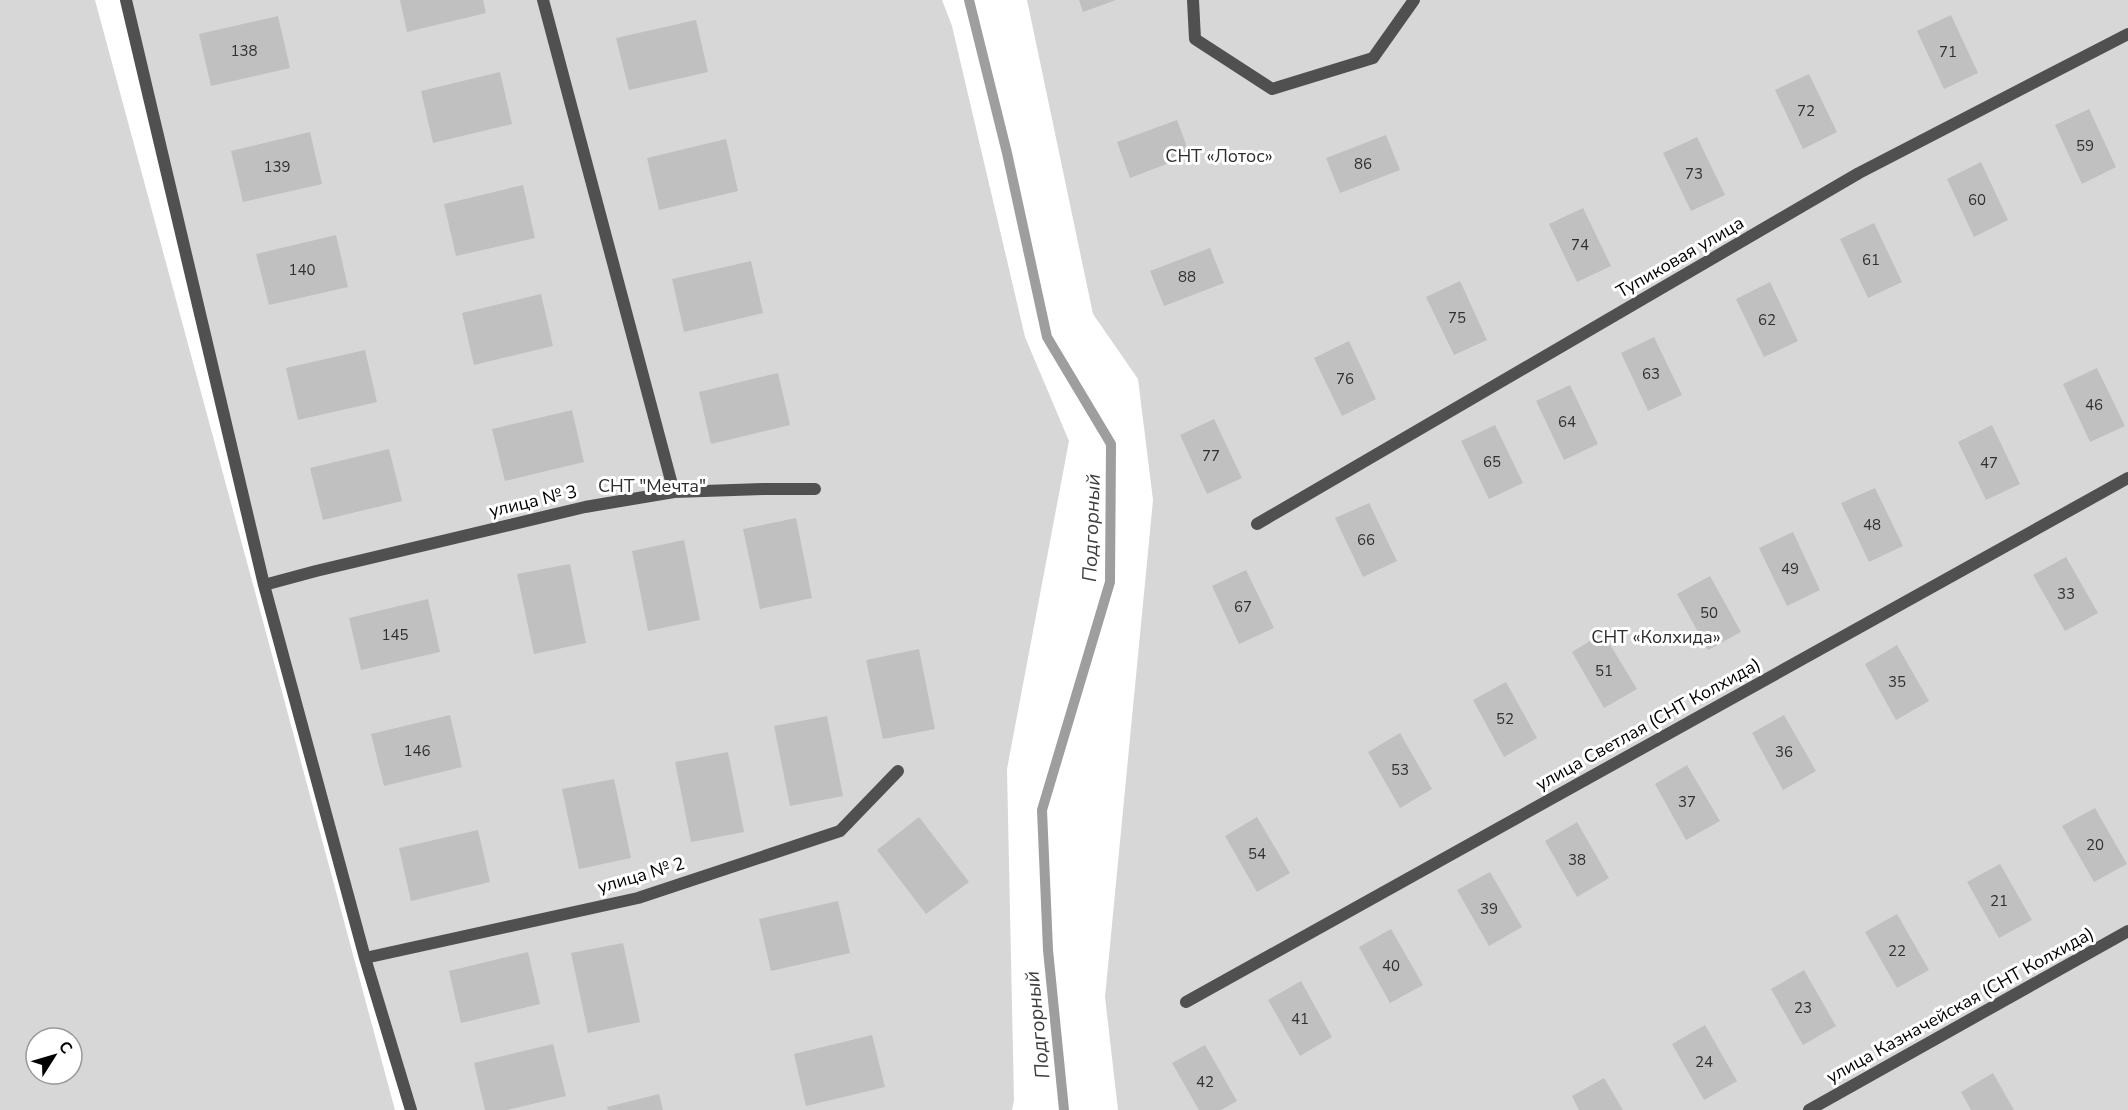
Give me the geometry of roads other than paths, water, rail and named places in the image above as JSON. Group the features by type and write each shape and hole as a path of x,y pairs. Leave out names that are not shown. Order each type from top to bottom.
{"street":[{"path":"126,0 264,585 366,958 411,1110"},
{"path":"543,0 674,492"},
{"path":"1193,0 1195,39 1272,89 1373,58 1414,0"},
{"name":"Тупиковая улица","path":"1257,524 1859,173 2128,34"},
{"name":"улица Светлая (СНТ Колхида)","path":"1186,1002 2128,477"},
{"name":"улица № 3","path":"264,585 585,507 674,492 815,489"},
{"name":"улица № 2","path":"366,958 638,898 840,831 898,771"},
{"name":"улица Казначейская (СНТ Колхида)","path":"1809,1110 2128,931"}],"waterway":[{"name":"Подгорный","path":"969,0 1007,153 1047,337 1111,444 1110,582 1042,810 1048,950 1064,1110"}],"park label":[{"name":"СНТ «Лотос»","path":"1219,156"},
{"name":"СНТ \"Мечта\"","path":"652,486"},
{"name":"СНТ «Колхида»","path":"1656,637"}]}
